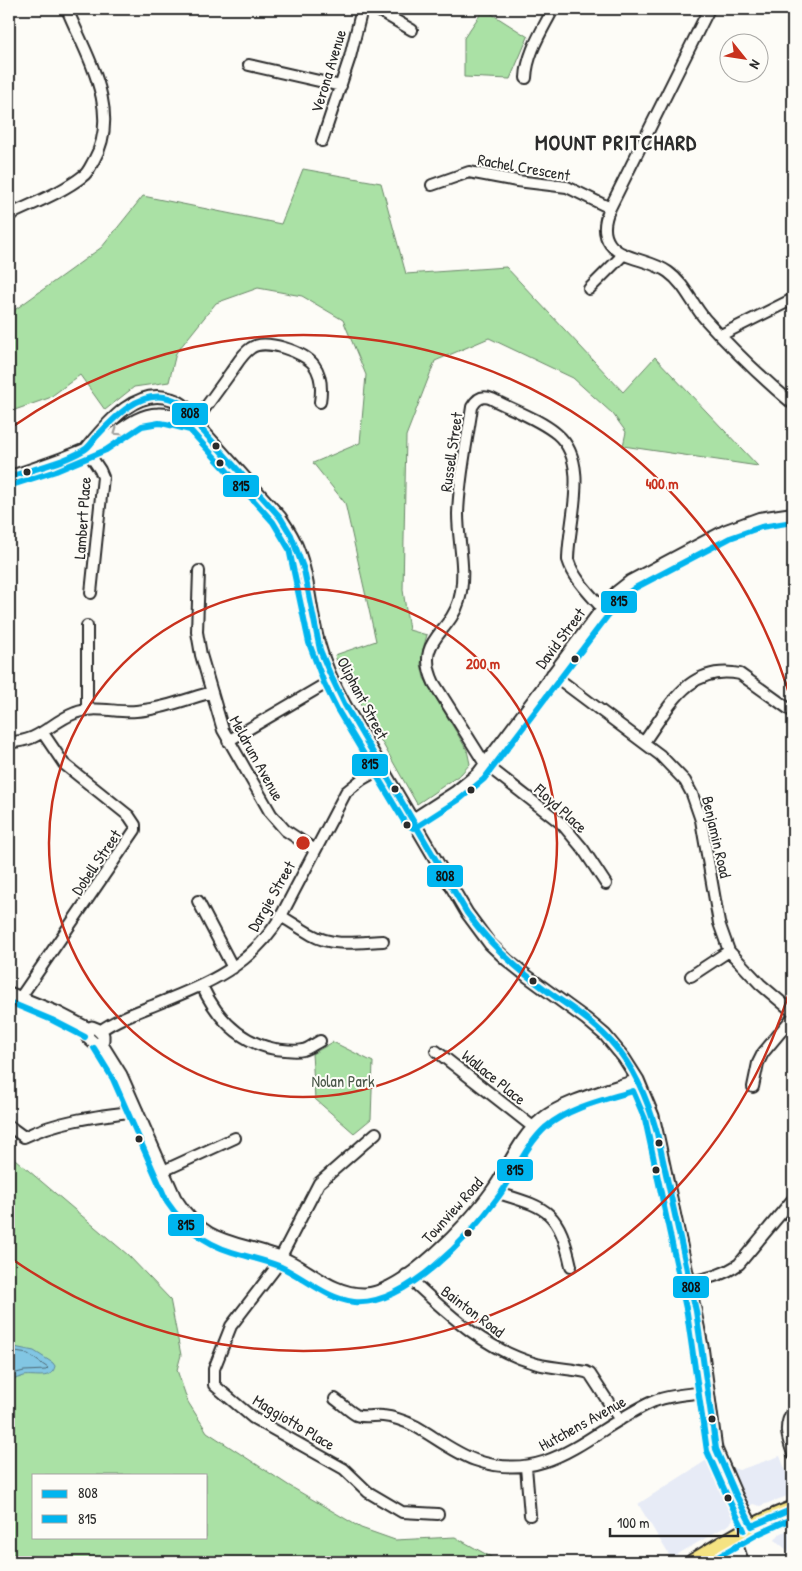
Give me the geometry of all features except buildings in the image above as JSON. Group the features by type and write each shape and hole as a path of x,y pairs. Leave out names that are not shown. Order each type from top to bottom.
{"main road":[{"path":"693,1562 752,1526 793,1509"}],"street":[{"path":"9,215 85,175 101,148 105,119 100,87 67,9"},
{"name":"Verona Avenue","path":"322,141 350,57 362,9"},
{"path":"376,9 412,30"},
{"path":"526,78 530,56 553,9"},
{"path":"709,9 610,208 604,226 606,236 610,244 623,255 648,261 669,272 683,287 705,318 755,370 793,404"},
{"path":"249,65 340,86"},
{"name":"Rachel Crescent","path":"432,185 469,172 567,187 610,208"},
{"path":"589,289 623,255"},
{"path":"721,335 793,299"},
{"path":"196,422 245,353 258,344 281,347 310,361 317,370 322,387 320,402"},
{"name":"Oliphant Street","path":"86,449 119,415 137,401 155,396 173,399 187,408 196,422 280,517 289,531 297,546 302,562 318,641 332,680 467,913 490,944 526,976 605,1035 624,1058 638,1080"},
{"name":"Russell Street","path":"485,764 428,670 431,645 455,611 463,582 458,506 472,407 478,399 483,397 492,399 545,426 563,441 569,451 573,460 576,481 568,560 570,569 576,579 602,608"},
{"name":"Oliphant Street","path":"9,477 103,442 130,423 150,415 168,414 196,422"},
{"name":"Lambert Place","path":"86,449 103,477 91,592"},
{"name":"David Street","path":"413,819 463,787 485,764 616,592 630,581 726,530 759,518 793,513"},
{"name":"Meldrum Avenue","path":"198,571 197,632 218,718 228,741 268,809 278,822 294,837 315,850"},
{"path":"87,626 87,710"},
{"path":"644,742 686,686 698,678 709,674 731,672 740,674 793,712"},
{"name":"Benjamin Road","path":"552,674 644,742 674,768 692,794 704,832 719,923 729,951 760,984 793,1012"},
{"path":"228,741 332,680"},
{"path":"9,742 30,739 75,713 87,710 142,711 212,692"},
{"name":"Dobell Street","path":"20,998 135,830 135,825 129,816 64,764 43,733"},
{"name":"Floyd Place","path":"485,764 562,824 583,849 606,884"},
{"name":"Dargie Street","path":"97,1034 130,1015 202,986 233,968 249,956 262,943 281,916 346,792 361,780 382,768"},
{"path":"198,901 233,968"},
{"path":"281,916 313,936 328,941 345,943 383,941"},
{"path":"691,976 729,951"},
{"path":"202,986 218,1015 228,1026 256,1044 289,1051 304,1050 320,1041"},
{"path":"9,994 56,1012 97,1034"},
{"path":"753,1087 758,1063 763,1053 793,1017"},
{"name":"Townview Road","path":"97,1034 121,1075 175,1198 183,1212 200,1228 225,1242 281,1258 337,1289 365,1294 377,1291 406,1275 442,1248 492,1191 533,1127 548,1114 563,1106 638,1080"},
{"name":"Wallace Place","path":"436,1051 533,1127"},
{"path":"638,1080 653,1116 699,1328 718,1455 752,1526"},
{"path":"9,1126 24,1137 40,1129 57,1124 137,1111"},
{"name":"Maggiotto Place","path":"376,1133 319,1182 281,1258 268,1279 231,1326 214,1369 214,1385 253,1418 344,1469 368,1492 402,1512 438,1514"},
{"path":"163,1171 235,1138"},
{"path":"492,1191 530,1203 548,1213 560,1228 567,1246 571,1266"},
{"path":"689,1282 719,1275 739,1264 793,1199"},
{"name":"Bainton Road","path":"406,1275 456,1320 479,1338 496,1348 539,1364 590,1374 620,1420"},
{"name":"Hutchens Avenue","path":"335,1399 358,1416 393,1418 415,1426 455,1451 476,1460 499,1466 526,1466 559,1457 642,1407 662,1398 708,1392"},
{"path":"793,1410 786,1426 793,1454"},
{"path":"526,1466 530,1515"},
{"path":"739,1534 738,1546 744,1561"},
{"path":"712,1551 744,1561"}],"shaded area":[{"path":"780,1456 793,1489 790,1495 760,1506 753,1504 735,1515 730,1524 671,1558 638,1504 707,1460 739,1470"},
{"path":"793,1529 793,1555 775,1540 780,1533"}],"green space":[{"path":"484,9 528,37 510,79 464,77 464,38"},
{"path":"303,169 381,183 406,274 506,267 623,392 655,357 758,466 623,446 626,432 613,414 573,378 489,338 435,361 406,436 403,590 409,630 427,635 421,664 424,678 467,750 470,764 461,774 417,804 338,665 335,655 376,641 345,503 313,463 360,443 366,375 343,320 302,296 258,288 216,303 176,353 169,382 134,387 105,410 80,375 49,398 9,412 9,314 102,247 143,196 281,224"},
{"name":"Nolan Park","path":"333,1042 373,1062 371,1119 354,1133 315,1099 312,1054"},
{"path":"9,1154 128,1255 170,1299 181,1355 177,1370 188,1402 207,1432 288,1485 361,1528 395,1540 455,1537 500,1562 9,1562"}],"water":[{"path":"9,1346 34,1351 53,1363 55,1366 53,1371 47,1375 24,1376 9,1380"}],"transit line":[{"name":"808","path":"9,477 75,455 88,447 111,421 127,408 145,399 164,397 175,400 186,409 195,422 280,517 291,535 304,570 320,650 330,674 345,705 467,913 493,945 513,964 607,1037 635,1075 650,1109 657,1133 696,1311 716,1449 752,1526"},
{"name":"815","path":"12,485 56,471 106,450 142,426 159,423 190,430 273,522 289,549 309,643 324,683 337,709 405,823 413,828 460,799 484,779 622,598 635,588 730,538 761,527 793,522"},
{"name":"815","path":"9,1002 52,1020 85,1037"},
{"name":"815","path":"94,1048 113,1079 167,1202 187,1226 212,1244 279,1266 334,1297 354,1302 374,1300 394,1293 415,1281 435,1266 472,1230 487,1212 532,1143 555,1120 576,1109 633,1091 645,1119 687,1313 707,1451 744,1530"},
{"name":"808","path":"752,1526 793,1509"},
{"name":"815","path":"709,1562 758,1534 793,1518"}],"district":[{"name":"MOUNT PRITCHARD","path":"616,143"}]}
